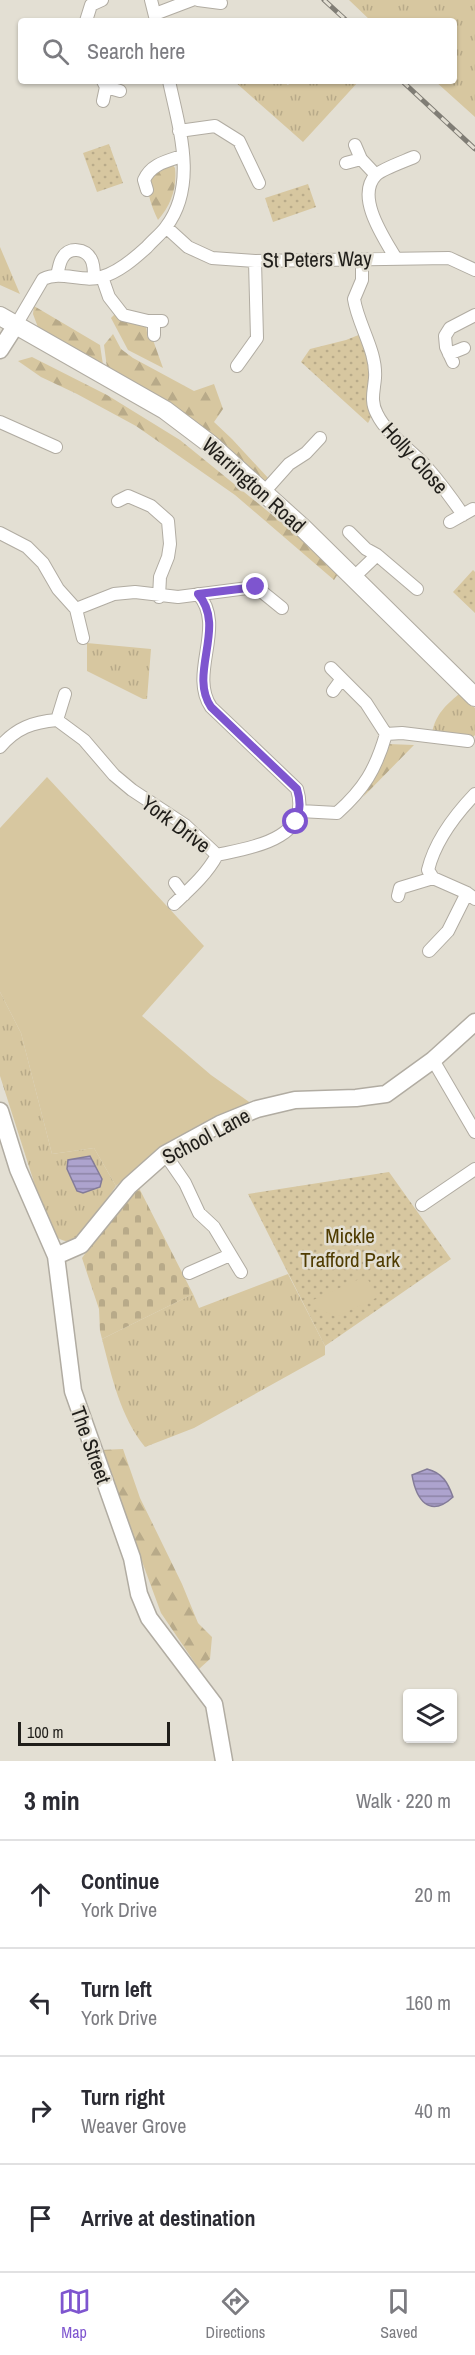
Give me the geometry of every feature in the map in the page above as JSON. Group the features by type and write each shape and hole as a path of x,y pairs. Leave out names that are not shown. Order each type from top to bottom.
{"main road":[{"name":"Warrington Road","path":"8,320 165,410 210,444 354,577 475,698"}],"street":[{"path":"87,18 91,5 102,0"},
{"path":"151,0 156,18 192,0"},
{"path":"198,0 220,3"},
{"path":"103,101 104,84 120,91"},
{"path":"0,350 8,320 43,279 57,275 98,277 135,259 166,227 180,200 184,176 179,131 170,84"},
{"path":"179,131 215,126 239,141 259,183"},
{"path":"355,145 361,159 376,175"},
{"path":"141,182 146,174 159,163 182,156"},
{"path":"395,257 377,226 369,204 369,187 376,175 414,157"},
{"path":"346,163 361,159"},
{"name":"St Peters Way","path":"166,227 188,247 212,258 255,261 362,260 395,257 449,258 475,270"},
{"path":"57,275 60,259 65,253 80,250 87,254 109,297 123,315 158,321 154,335"},
{"name":"Holly Close","path":"362,260 362,280 354,299 374,362 375,377 372,399 376,413 468,512 450,522"},
{"path":"237,366 258,338 255,261"},
{"path":"464,348 451,358 445,336 450,328 475,315"},
{"path":"0,422 56,447"},
{"path":"264,492 289,464 306,453 320,438"},
{"path":"118,501 128,495 151,506 168,521 170,544 168,557 160,577 159,597"},
{"path":"349,532 366,549 417,589"},
{"path":"0,533 27,547 43,563 58,589 76,609 83,638"},
{"path":"354,577 376,555"},
{"path":"76,609 114,594 135,592 159,597 178,597 256,587 282,608"},
{"path":"198,594 207,607 209,622 202,682 204,697 211,707 297,789 300,811 337,813 348,804 370,777 380,757 386,734 366,702 331,668"},
{"path":"333,691 341,680"},
{"path":"1,741 36,722 57,720 65,694"},
{"name":"York Drive","path":"57,720 84,740 114,775 132,790 185,825 217,855 250,848 286,833 296,822 300,811"},
{"path":"386,734 402,733 468,741"},
{"path":"429,951 448,931 471,896 433,878 428,870 431,859 454,817 475,794"},
{"path":"175,883 179,899 213,864 217,855"},
{"path":"398,887 433,878"},
{"name":"School Lane","path":"56,1256 81,1245 129,1186 165,1154 220,1124 257,1109 295,1100 356,1098 386,1094 432,1060 475,1022"},
{"path":"432,1060 475,1132"},
{"name":"The Street","path":"0,1111 18,1170 56,1256 73,1391 132,1558 139,1594 149,1618 214,1704 224,1761"},
{"path":"165,1154 184,1183 199,1213 214,1227 241,1272"},
{"path":"422,1205 475,1169"},
{"path":"189,1273 230,1255"}],"green space":[{"path":"349,0 475,0 475,117 438,84 457,84 457,18 368,18"},
{"path":"237,84 356,84 303,142"},
{"path":"109,144 123,183 97,192 83,153"},
{"path":"171,163 175,168 174,189 170,202 158,220 150,198 149,181 151,175"},
{"path":"308,184 316,207 273,222 265,198"},
{"path":"0,247 20,294 0,285"},
{"path":"34,306 100,345 103,365 39,330 33,314"},
{"path":"115,314 146,326 148,339 153,340 163,368 128,350 111,318"},
{"path":"113,334 121,349 133,358 194,391 214,384 223,409 214,422 270,480 263,481 107,368 104,345"},
{"path":"361,334 373,392 372,414 368,423 301,362 310,349"},
{"path":"32,357 107,395 180,440 297,535 338,574 334,580 235,495 136,426 41,377 18,361"},
{"path":"473,570 475,572 475,613 453,592"},
{"path":"87,643 151,649 147,699 87,671"},
{"path":"459,694 475,708 475,735 473,737 432,733 442,711"},
{"path":"388,744 414,745 363,797 383,763"},
{"path":"47,777 204,946 142,1016 211,1075 252,1104 229,1111 156,1150 116,1186 94,1148 52,1154 21,1033 0,992 0,828"},
{"path":"0,992 21,1033 52,1154 94,1148 116,1186 79,1239 62,1240 49,1229 0,1076"},
{"name":"Mickle Trafford Park","path":"389,1172 451,1259 325,1346 248,1194"},
{"path":"139,1188 193,1294 102,1339 99,1309 82,1258 110,1219"},
{"path":"288,1274 325,1346 325,1355 194,1428 145,1447 123,1409 113,1382 102,1339 193,1294 199,1308"},
{"path":"366,1276 378,1297 336,1317 317,1308 313,1300"},
{"path":"123,1449 140,1498 182,1584 198,1623 212,1637 210,1659 199,1669 161,1613 101,1450"}],"shaded area":[{"path":"90,1156 102,1179 100,1187 83,1193 77,1191 67,1169 68,1160"},
{"path":"427,1469 441,1476 449,1487 453,1497 445,1503 431,1506 420,1498 412,1475"}],"railway":[{"path":"324,0 344,18"},
{"path":"405,84 475,149"}],"route":[{"path":"256,587 198,594 207,607 209,622 202,682 204,697 211,707 297,789 300,811 296,822"}]}
